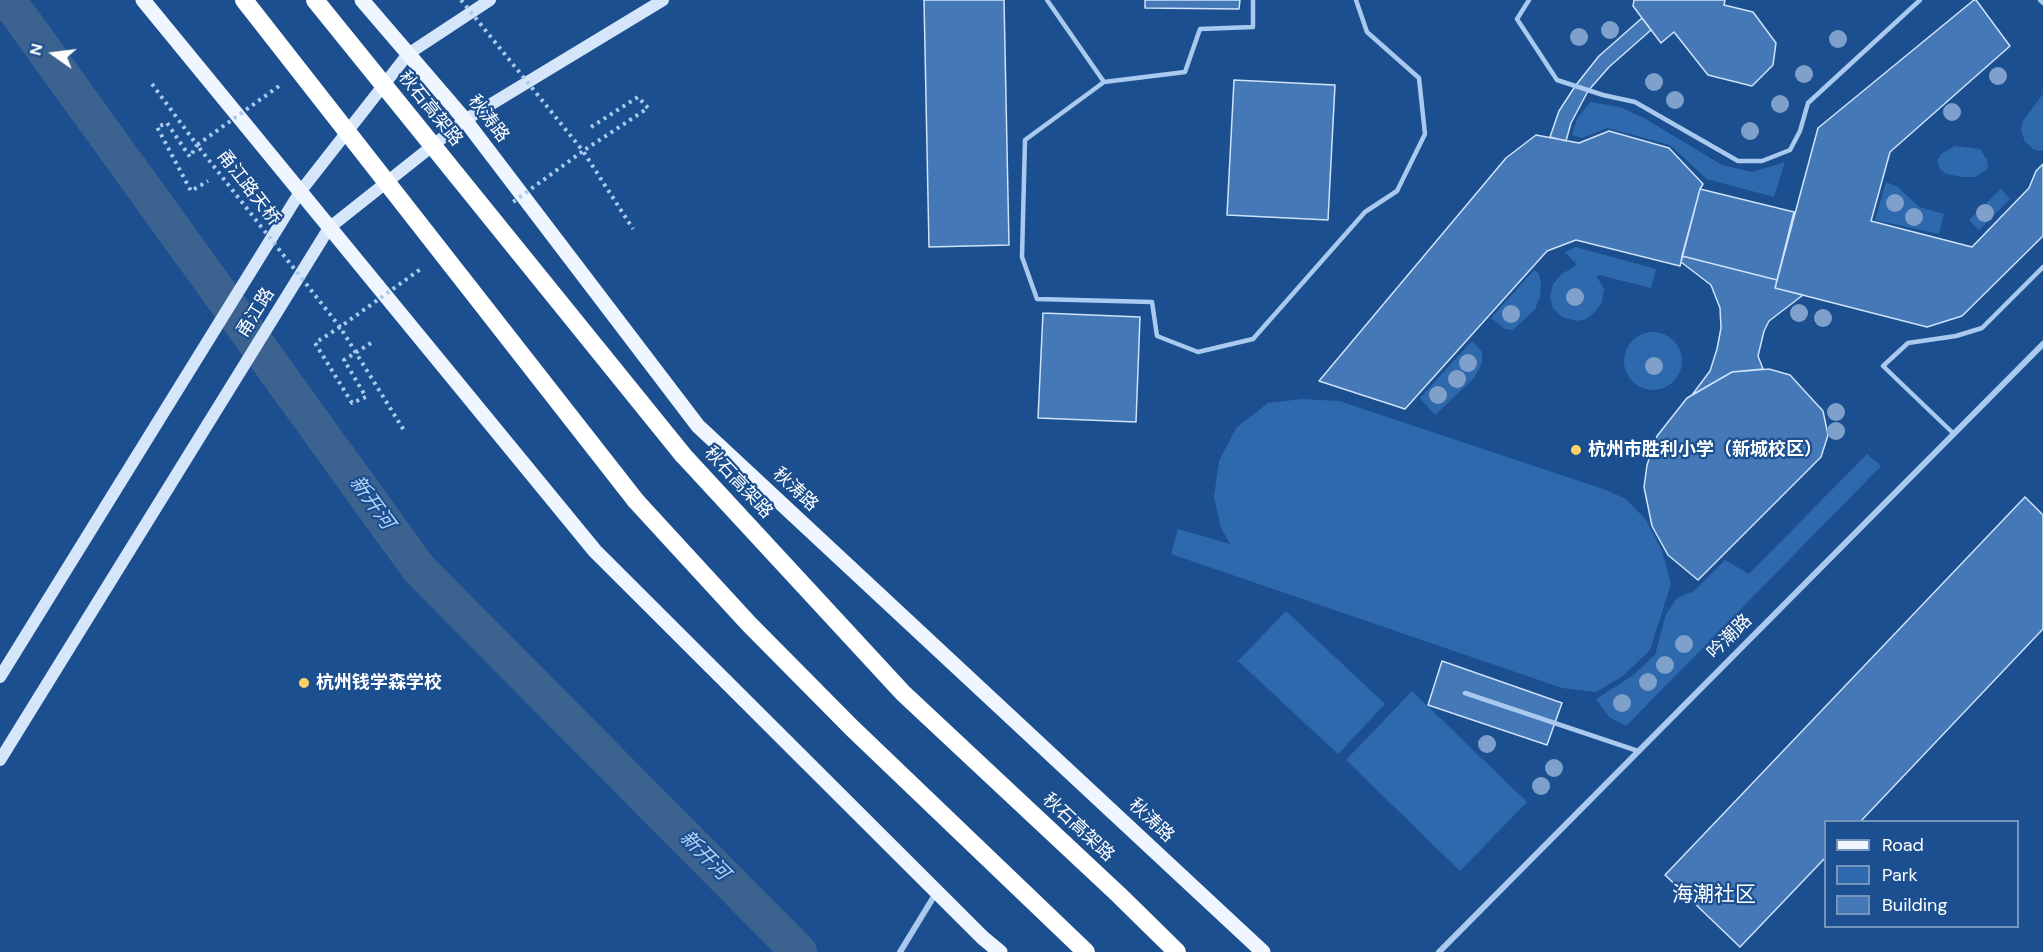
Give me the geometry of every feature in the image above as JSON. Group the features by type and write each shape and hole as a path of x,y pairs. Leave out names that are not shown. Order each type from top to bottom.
{"highway":[{"path":"244,0 636,501 749,624 836,712 1086,952"},
{"name":"秋石高架路","path":"315,0 683,455 903,693 1177,952"}],"main road":[{"path":"143,0 595,551 1000,952"},
{"name":"秋涛路","path":"362,0 465,120 698,426 1263,952"},
{"name":"甬江路","path":"0,677 300,192 408,54 490,0"},
{"name":"甬江路","path":"0,760 329,228 465,120 663,0"}],"street":[{"name":"吟潮路","path":"1439,952 2043,344"},
{"path":"900,952 937,892"}],"lane":[{"path":"1047,0 1104,82"},
{"path":"1253,0 1253,27 1200,29 1185,72 1104,82 1025,140 1022,257 1037,299 1152,302 1157,336 1198,352 1253,339 1365,212 1397,192 1425,134 1419,78 1367,32 1356,0"},
{"path":"1529,0 1517,19 1557,80 1603,95 1635,102 1738,161 1762,161 1790,150 1800,131 1808,103 1920,0"},
{"path":"1954,434 1883,366 1908,344 1956,336 1982,328 2043,267"},
{"path":"1465,693 1638,751"}],"path":[{"path":"152,84 197,145 190,157 167,123 157,128 191,191 208,181"},
{"name":"甬江路天桥","path":"280,86 197,145 340,327 405,432"},
{"path":"591,127 638,97 648,108 583,151 633,229"},
{"path":"340,327 315,343 352,403 366,397 344,360 370,343"}],"green space":[{"path":"2043,94 2043,150 2039,151 2025,142 2021,130 2023,121"},
{"path":"1590,102 1620,107 1644,118 1722,165 1752,172 1785,162 1774,197 1707,179 1670,145 1607,128 1582,138 1572,135 1577,119"},
{"path":"1955,146 1980,149 1987,160 1988,168 1976,177 1946,174 1940,169 1937,161 1941,154"},
{"path":"1886,182 1898,187 1919,207 1944,214 1939,234 1875,220"},
{"path":"2001,189 2010,199 1979,230 1969,220"},
{"path":"1576,247 1656,269 1651,288 1599,275 1597,277 1604,289 1602,302 1596,311 1586,319 1577,321 1562,317 1553,308 1550,297 1553,284 1562,274 1577,265 1565,252"},
{"path":"1534,270 1539,274 1541,284 1540,297 1535,309 1513,330 1505,329 1491,318"},
{"path":"1647,332 1659,332 1674,340 1682,355 1682,367 1674,382 1659,390 1647,390 1632,382 1624,367 1624,355 1632,340"},
{"path":"1472,341 1482,352 1482,363 1474,378 1435,415 1420,398"},
{"path":"1302,399 1339,401 1606,490 1626,499 1646,520 1662,551 1671,584 1650,650 1623,676 1596,692 1562,688 1171,554 1178,529 1230,544 1221,528 1214,497 1219,461 1236,428 1268,403"},
{"path":"1867,454 1881,466 1692,659 1626,726 1609,717 1596,699 1632,676 1655,655 1666,614 1677,598 1694,591 1725,560 1749,574"},
{"path":"1286,611 1385,704 1338,754 1238,661"},
{"path":"1412,691 1527,802 1460,871 1346,760"}],"building":[{"path":"924,0 1004,0 1009,245 929,247"},
{"path":"1145,0 1240,0 1239,9 1145,8"},
{"path":"1634,0 1725,0 1724,5 1753,12 1776,43 1773,65 1752,86 1708,75 1674,32 1661,43 1633,6"},
{"path":"1974,0 2010,46 1890,152 1871,221 1972,247 2029,188 2036,171 2043,164 2043,236 1962,316 1927,327 1775,288 1818,128"},
{"path":"1642,18 1651,30 1609,67 1588,91 1571,123 1566,141 1550,137 1559,111 1576,85 1599,56"},
{"path":"1234,80 1335,85 1328,220 1227,215"},
{"path":"1609,131 1669,148 1703,184 1680,266 1576,240 1547,251 1405,409 1319,381 1506,158 1536,135 1579,143"},
{"path":"1700,189 1794,212 1777,280 1682,256"},
{"path":"1682,256 1777,280 1775,288 1803,295 1769,321 1758,356 1763,369 1732,372 1692,395 1710,371 1721,328 1720,308 1711,285 1681,262"},
{"path":"1043,313 1140,317 1136,422 1038,418"},
{"path":"1769,369 1790,375 1823,411 1828,435 1821,457 1698,580 1668,555 1652,526 1644,487 1647,465 1657,436 1687,398 1732,372"},
{"path":"2025,497 2043,515 2043,629 1862,820 1824,820 1824,859 1740,947 1665,875"},
{"path":"1442,661 1562,703 1547,745 1428,705"}],"waterway":[{"name":"新开河","path":"8,0 419,569 799,952"}],"place":[{"name":"杭州市胜利小学（新城校区）","path":"1576,450"},
{"name":"杭州钱学森学校","path":"304,683"}],"district":[{"name":"海潮社区","path":"1714,895"}]}
